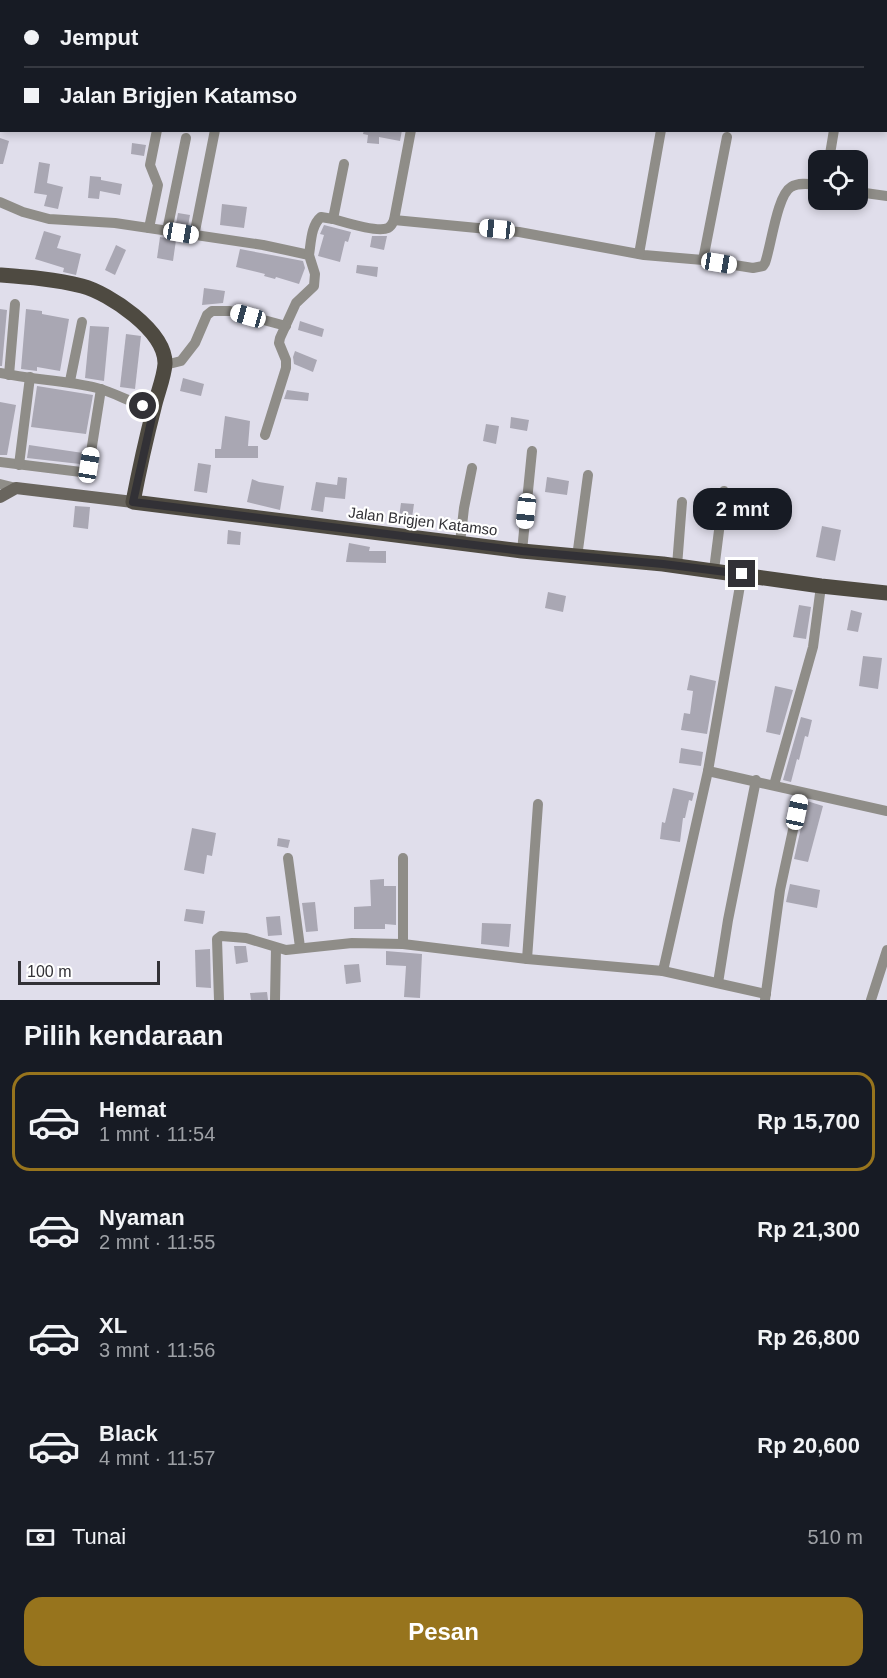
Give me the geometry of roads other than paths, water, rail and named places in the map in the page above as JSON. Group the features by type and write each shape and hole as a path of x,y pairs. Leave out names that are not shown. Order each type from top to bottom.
{"main road":[{"path":"0,275 64,282 84,287 104,296 149,329 161,348 165,364 133,502"},
{"name":"Jalan Brigjen Katamso","path":"133,502 522,551 714,570 887,593"}],"street":[{"path":"149,228 158,185 150,165 157,132"},
{"path":"194,236 215,132"},
{"path":"265,435 286,368 286,360 279,343 296,303 314,286 314,266 309,255 318,220 321,217 384,229 391,226 411,132"},
{"path":"639,254 661,132"},
{"path":"831,150 834,132"},
{"path":"703,260 727,137"},
{"path":"167,231 186,138"},
{"path":"333,219 344,164"},
{"path":"394,220 519,232 639,254 703,260 753,268 764,266 786,190 792,186 808,184"},
{"path":"868,193 887,196"},
{"path":"0,202 23,212 49,219 115,223 263,245 309,255"},
{"path":"15,304 5,374 70,381 101,389 130,402 154,408"},
{"path":"165,364 181,361 195,343 207,315 212,311 230,311 286,326"},
{"path":"70,381 82,322"},
{"path":"19,465 30,377"},
{"path":"0,462 86,471 89,465 101,389"},
{"path":"522,551 532,452"},
{"path":"460,543 472,468"},
{"path":"577,557 588,475"},
{"path":"0,484 16,488 133,502"},
{"path":"0,497 16,488"},
{"path":"714,570 724,491"},
{"path":"677,566 682,501"},
{"path":"663,971 708,771 742,574"},
{"path":"774,785 813,647 822,586"},
{"path":"708,771 887,811"},
{"path":"717,983 756,780"},
{"path":"219,1000 218,937 246,938 286,950 352,943 403,944 526,959 663,971 765,997 780,890 801,793"},
{"path":"526,959 538,804"},
{"path":"288,858 300,947"},
{"path":"403,858 403,944"},
{"path":"275,1000 276,948"},
{"path":"871,1000 887,950"}]}
